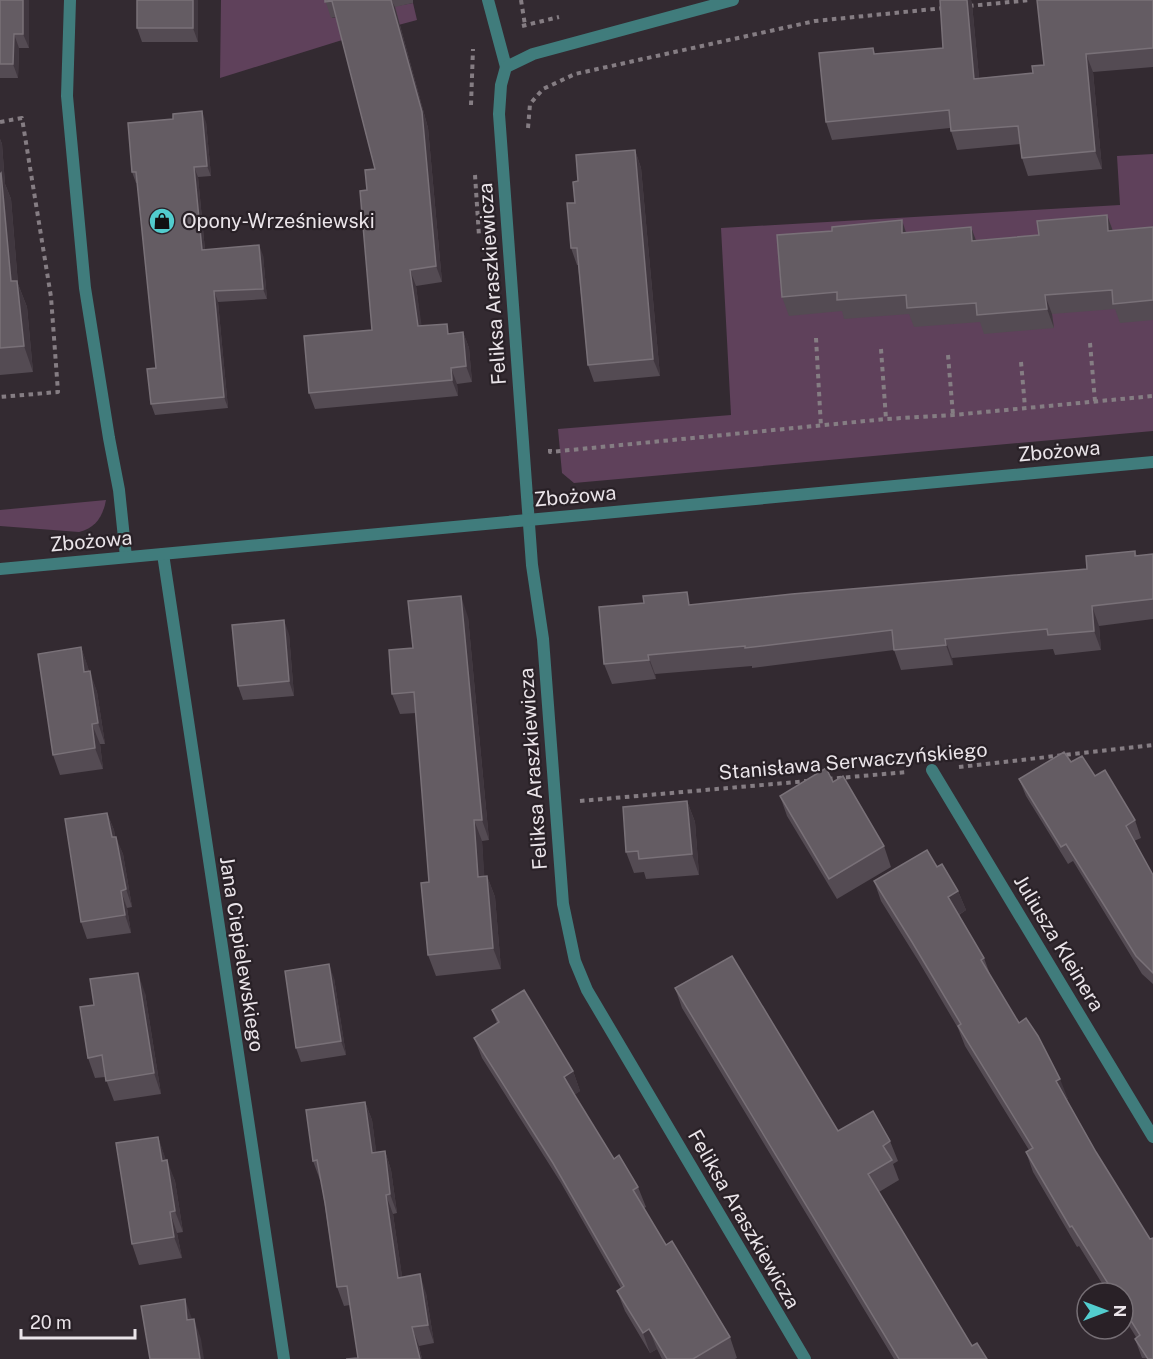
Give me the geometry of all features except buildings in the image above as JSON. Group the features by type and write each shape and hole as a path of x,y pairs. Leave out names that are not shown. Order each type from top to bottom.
{"street":[{"path":"70,0 67,96 85,288 119,490 126,557"},
{"path":"488,0 506,66 533,54 733,0"},
{"name":"Feliksa Araszkiewicza","path":"506,66 501,85 499,114 532,565 543,639 563,904 575,961 587,990 805,1359"},
{"name":"Zbożowa","path":"0,569 1153,462"},
{"name":"Jana Ciepielewskiego","path":"163,554 284,1359"},
{"name":"Juliusza Kleinera","path":"932,770 1153,1137"}],"path":[{"path":"521,0 525,25"},
{"path":"962,7 1031,0"},
{"path":"527,137 530,104 543,89 575,74 814,21 951,8"},
{"path":"0,122 22,118 51,297 58,392 0,397"},
{"path":"816,338 821,427"},
{"path":"1090,344 1095,401"},
{"path":"880,349 886,419"},
{"path":"948,355 953,416"},
{"path":"1021,362 1024,408"},
{"path":"549,440 550,452 1153,396"},
{"name":"Stanisława Serwaczyńskiego","path":"826,779 1153,746"},
{"name":"Stanisława Serwaczyńskiego","path":"555,803 814,780"}],"shaded area":[{"path":"221,0 328,0 332,18 413,3 417,20 339,41 220,78"},
{"path":"1153,154 1153,431 574,483 562,473 558,429 731,415 721,228 1120,205 1117,156"},
{"path":"106,500 98,520 90,528 79,532 0,526 0,510"}],"place":[{"name":"Opony-Wrześniewski","path":"162,221"}]}
